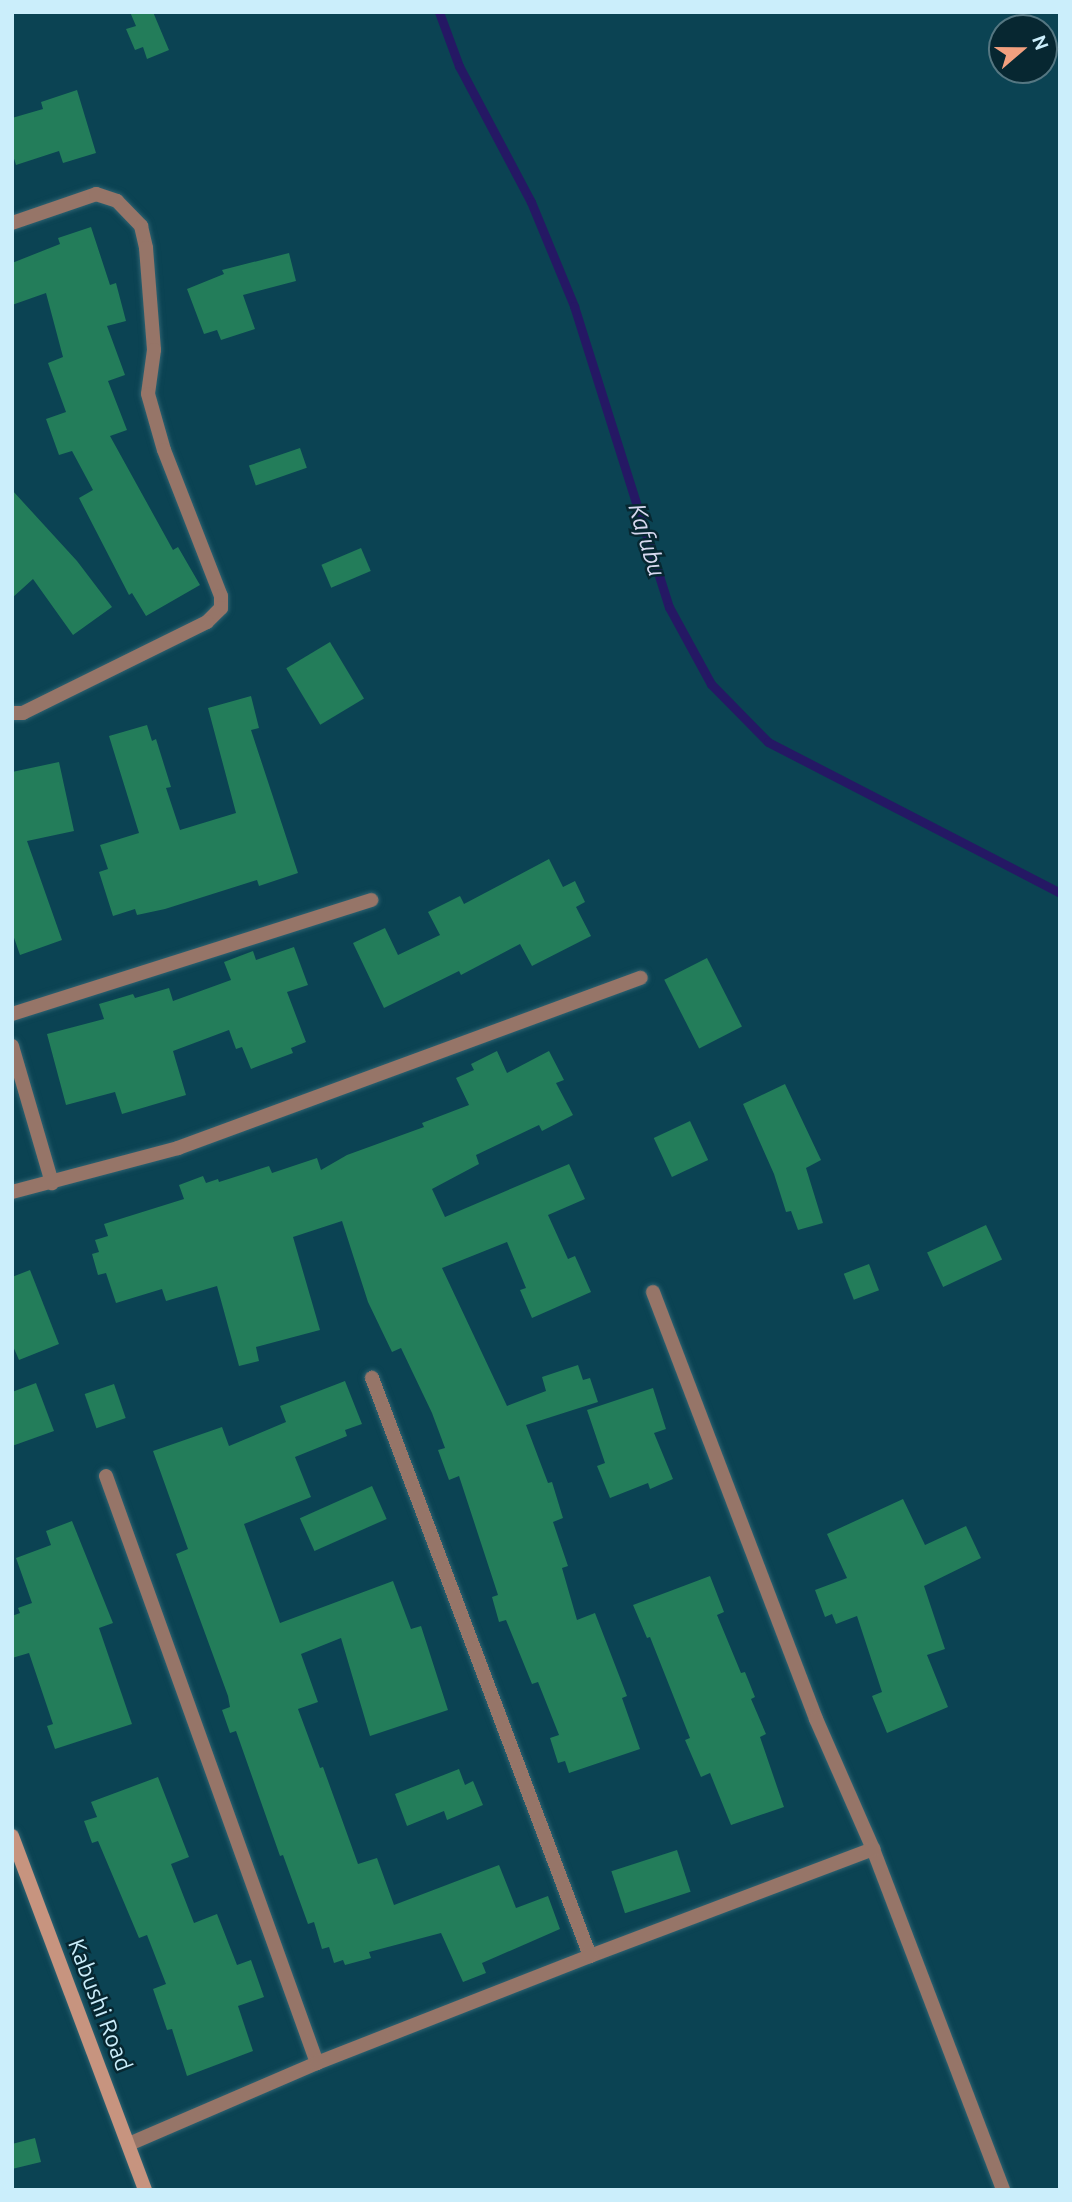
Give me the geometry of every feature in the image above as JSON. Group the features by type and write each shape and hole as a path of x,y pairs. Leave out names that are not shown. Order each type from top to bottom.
{"main road":[{"name":"Kabushi Road","path":"12,1836 145,2190"}],"street":[{"path":"12,223 96,194 117,201 141,226 146,248 154,350 148,394 164,450 221,596 221,608 216,617 208,622 23,713 12,713"},
{"path":"12,1014 371,900"},
{"path":"12,1192 52,1184 178,1149 641,978"},
{"path":"12,1046 52,1184"},
{"path":"653,1292 816,1719 873,1849 1003,2190"},
{"path":"372,1378 590,1956"},
{"path":"106,1476 317,2063"},
{"path":"129,2144 317,2063 873,1849"}],"building":[{"path":"130,12 153,12 169,50 147,59 143,47 135,50 126,29 136,26"},
{"path":"77,90 96,153 63,163 59,151 16,165 12,152 12,118 43,109 41,102"},
{"path":"91,227 110,285 116,283 126,321 107,326 125,375 108,381 127,430 110,436 173,550 178,547 200,585 146,616 132,593 129,595 79,498 93,490 72,451 59,455 46,419 66,412 48,363 63,357 46,293 12,305 12,263 60,244 58,238"},
{"path":"289,253 296,281 243,295 255,329 221,340 217,330 204,334 187,289 224,274 222,270"},
{"path":"300,448 307,468 256,485 249,466"},
{"path":"12,490 77,561 112,607 73,635 33,579 12,598"},
{"path":"361,548 371,571 331,588 321,565"},
{"path":"330,642 364,699 320,725 286,668"},
{"path":"251,696 259,728 251,730 298,873 259,886 257,880 165,909 137,915 135,909 113,916 99,872 108,869 100,845 139,833 109,736 147,725 152,741 156,739 171,787 166,788 180,830 236,813 208,708"},
{"path":"59,762 74,831 27,841 62,940 20,955 12,932 12,772"},
{"path":"549,859 563,887 575,881 585,902 576,907 591,936 532,966 520,944 461,975 459,971 384,1008 353,943 385,928 398,955 440,935 428,912 460,896 464,904"},
{"path":"294,947 308,985 287,992 306,1042 291,1048 293,1053 251,1069 242,1047 236,1049 229,1030 173,1051 186,1095 122,1114 115,1092 66,1105 47,1034 104,1019 99,1004 133,994 135,998 169,988 173,1001 231,980 224,962 253,951 256,960"},
{"path":"707,958 742,1027 699,1048 664,980"},
{"path":"497,1051 507,1073 549,1051 564,1080 556,1083 573,1115 542,1131 539,1125 476,1155 479,1164 432,1189 445,1217 569,1164 585,1199 548,1215 568,1259 575,1256 591,1292 532,1318 520,1290 526,1288 507,1242 442,1268 507,1406 546,1391 542,1377 578,1365 583,1380 590,1378 598,1402 526,1425 548,1483 552,1482 563,1518 553,1522 568,1566 562,1568 577,1620 595,1613 627,1696 622,1698 640,1749 569,1773 565,1761 558,1763 550,1738 559,1735 538,1682 532,1684 506,1620 499,1622 492,1597 498,1595 459,1476 449,1480 438,1450 445,1448 432,1413 401,1348 392,1352 368,1302 342,1221 293,1237 320,1330 256,1347 259,1361 239,1366 217,1286 166,1301 162,1289 116,1303 106,1273 98,1275 92,1254 99,1252 95,1240 108,1236 104,1224 184,1199 179,1185 203,1176 206,1183 218,1179 219,1182 269,1166 272,1173 317,1158 321,1170 347,1155 424,1127 422,1123 469,1105 456,1078 474,1070 471,1064"},
{"path":"785,1084 821,1160 806,1168 823,1223 798,1230 791,1211 786,1212 774,1174 743,1104"},
{"path":"690,1121 708,1160 672,1177 654,1138"},
{"path":"986,1225 1002,1259 943,1287 927,1252"},
{"path":"869,1264 879,1290 854,1300 844,1274"},
{"path":"30,1270 59,1344 19,1360 12,1344 12,1277"},
{"path":"345,1381 362,1424 345,1430 347,1436 295,1457 311,1497 244,1524 280,1623 393,1581 411,1629 421,1626 448,1710 370,1736 341,1638 301,1654 318,1702 298,1709 320,1768 323,1767 358,1864 377,1858 394,1905 499,1865 516,1908 548,1896 560,1929 482,1963 486,1973 463,1982 441,1933 369,1952 371,1958 345,1965 343,1960 334,1963 329,1947 322,1949 314,1922 308,1924 283,1855 280,1856 236,1731 230,1733 222,1710 230,1707 228,1696 176,1554 188,1549 153,1451 222,1427 229,1446 286,1422 280,1406"},
{"path":"36,1383 54,1431 12,1446 12,1392"},
{"path":"114,1384 126,1418 96,1428 85,1394"},
{"path":"653,1388 666,1429 654,1433 673,1479 650,1489 648,1483 610,1498 597,1466 605,1463 587,1410"},
{"path":"372,1486 387,1519 314,1551 300,1518"},
{"path":"903,1499 925,1545 966,1526 981,1558 924,1586 945,1649 927,1655 948,1707 887,1733 872,1696 882,1692 857,1616 836,1624 832,1614 825,1617 815,1590 847,1578 827,1534"},
{"path":"72,1521 113,1623 99,1628 132,1724 55,1749 47,1726 53,1724 29,1653 12,1658 12,1616 20,1613 18,1608 32,1603 16,1558 51,1545 46,1531"},
{"path":"710,1576 724,1612 717,1615 741,1673 745,1672 755,1697 751,1699 766,1734 760,1737 784,1807 731,1825 710,1773 701,1777 685,1740 690,1738 650,1637 647,1638 633,1605"},
{"path":"459,1769 465,1785 473,1781 483,1805 447,1820 444,1811 407,1826 395,1794"},
{"path":"158,1777 189,1857 171,1864 194,1923 217,1914 237,1965 251,1960 264,1997 238,2006 253,2051 187,2076 172,2029 167,2030 153,1989 166,1984 147,1935 139,1938 98,1841 92,1843 84,1821 97,1817 91,1802"},
{"path":"677,1850 691,1892 625,1913 611,1871"},
{"path":"35,2138 41,2162 12,2169 12,2144"}],"waterway":[{"name":"Kafubu","path":"439,12 459,66 531,202 574,306 669,607 711,684 768,742 1060,893"}]}
